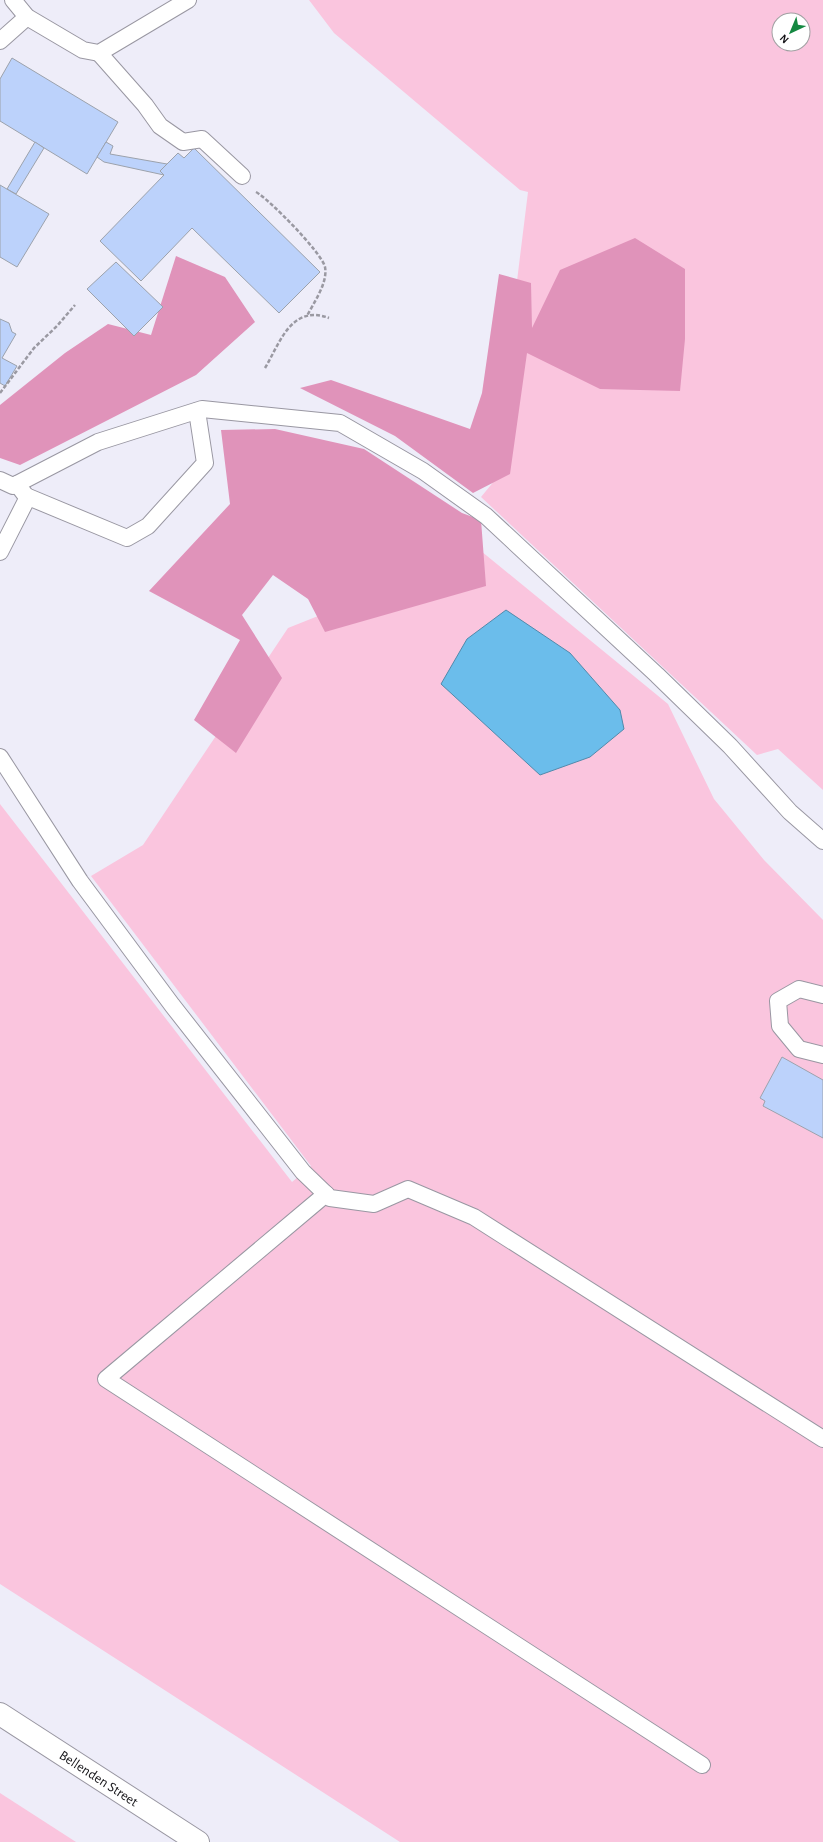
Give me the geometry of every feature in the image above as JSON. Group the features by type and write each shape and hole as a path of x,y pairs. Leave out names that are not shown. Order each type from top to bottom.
{"street":[{"name":"Bellenden Street","path":"0,1714 198,1842"}],"lane":[{"path":"13,0 27,17 83,50 99,53 145,105 160,126 183,142 202,139 242,176"},
{"path":"99,53 188,0"},
{"path":"0,40 27,17"},
{"path":"0,480 13,486 98,442 202,409 340,423 423,471 486,516 657,675 730,746 790,812 823,841"},
{"path":"17,484 28,497 127,538 148,526 205,463 197,411"},
{"path":"0,552 28,497"},
{"path":"0,757 80,881 172,1005 303,1172 330,1198 374,1204 408,1189 474,1217 823,1439"},
{"path":"823,995 799,989 778,1001 780,1026 799,1049 823,1055"},
{"path":"326,1194 106,1379 702,1765"}],"path":[{"path":"255,192 274,208 308,243 321,258 325,267 321,287 307,316"},
{"path":"0,393 34,348 57,326 75,305"},
{"path":"265,368 286,329 294,322 307,316 319,314 329,318"}],"shaded area":[{"path":"309,0 823,0 823,790 778,749 757,755 481,497 495,480 506,370 528,192 520,190 334,33"},
{"path":"635,238 685,269 685,339 680,391 600,389 527,353 510,474 473,493 395,436 300,388 331,380 470,429 482,393 499,274 531,283 532,328 560,270"},
{"path":"176,256 225,277 255,322 196,375 20,465 0,458 0,405 65,353 108,324 151,335"},
{"path":"275,429 364,449 462,513 481,520 486,586 325,632 308,599 273,575 242,615 282,678 236,753 194,720 240,640 149,591 230,504 221,430"},
{"path":"481,551 668,704 714,799 764,860 823,920 823,1842 400,1842 0,1584 0,804 292,1182 311,1166 91,876 143,845 288,628"},
{"path":"0,1793 76,1842 0,1842"}],"water":[{"path":"506,610 570,653 620,710 624,729 590,757 540,775 441,684 467,639"}],"building":[{"path":"12,58 118,122 87,174 0,121 0,79"},
{"path":"35,142 44,148 16,194 7,189"},
{"path":"106,142 113,146 110,154 167,164 160,171 164,175 104,162 97,157"},
{"path":"194,148 320,272 279,313 192,228 141,281 100,241 164,175 160,171 178,153 184,158"},
{"path":"0,185 49,214 17,267 0,257"},
{"path":"116,262 163,307 134,336 87,289"},
{"path":"0,319 9,323 12,332 16,334 2,358 17,366 5,386 0,383"},
{"path":"782,1057 823,1080 823,1138 763,1106 765,1101 760,1098"}]}
